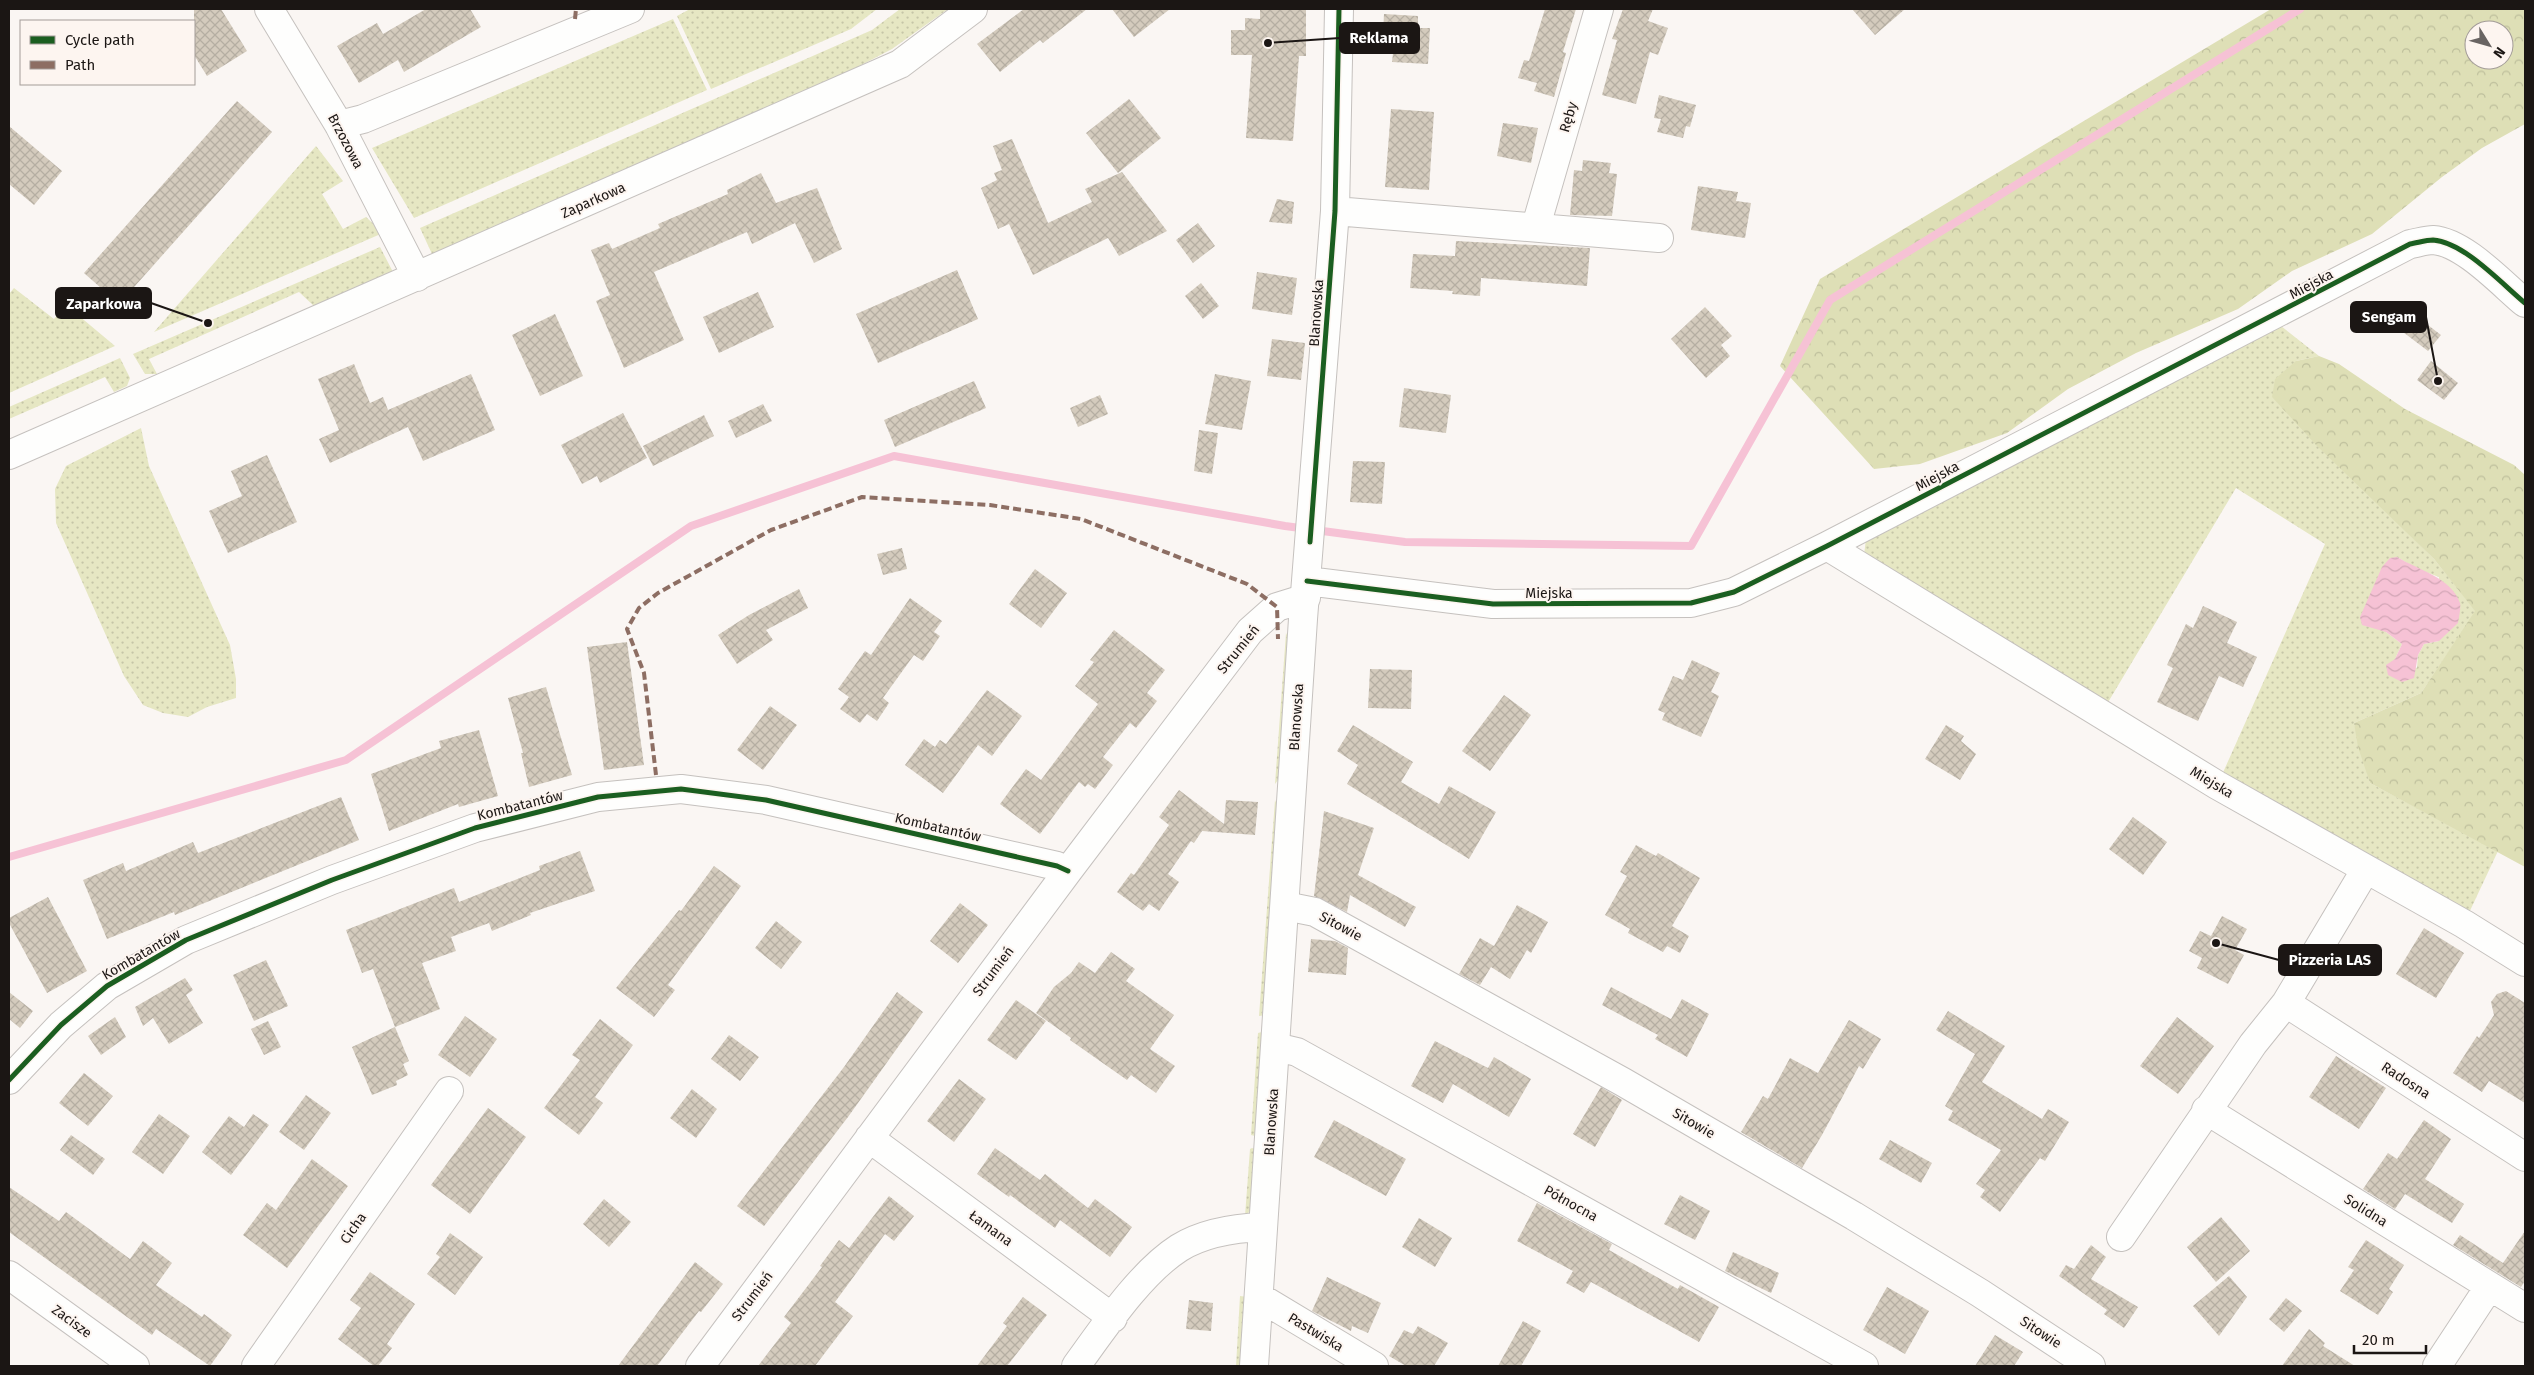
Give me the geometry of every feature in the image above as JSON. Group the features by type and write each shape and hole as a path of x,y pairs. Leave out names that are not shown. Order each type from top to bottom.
{"street":[{"name":"Brzozowa","path":"269,9 339,125 417,277"},
{"path":"339,125 362,119 413,99 630,9"},
{"name":"Zaparkowa","path":"9,455 144,394 417,277 900,64 973,9"},
{"name":"Blanowska","path":"1254,1366 1310,542 1335,211 1339,9"},
{"name":"Ręby","path":"1536,226 1599,9"},
{"path":"1335,211 1536,226 1659,238"},
{"name":"Miejska","path":"1307,590 1493,604 1684,603 1734,592 1827,546 2410,244 2432,240 2452,245 2474,260 2525,303"},
{"name":"Miejska","path":"1827,546 2217,785 2464,924 2525,962"},
{"name":"Strumień","path":"700,1366 1068,871 1250,631 1276,607 1307,590"},
{"name":"Kombatantów","path":"9,1080 18,1067 61,1025 107,986 186,940 332,880 466,831 598,797 681,789 766,800 1057,866 1068,871"},
{"path":"2121,1237 2206,1110 2253,1044 2286,1003 2366,869"},
{"name":"Sitowie","path":"1285,906 1306,909 1323,917 1623,1082 1854,1216 1980,1293 2091,1366"},
{"name":"Radosna","path":"2286,1003 2525,1157"},
{"name":"Północna","path":"1276,1047 1297,1052 1864,1366"},
{"name":"Cicha","path":"256,1366 449,1090"},
{"name":"Solidna","path":"2206,1110 2525,1308"},
{"name":"Łamana","path":"869,1138 1112,1318"},
{"path":"1076,1366 1112,1318 1149,1274 1178,1249 1190,1242 1219,1233 1244,1228 1263,1227"},
{"name":"Zacisze","path":"9,1275 135,1366"},
{"path":"2437,1366 2489,1287"},
{"name":"Pastwiska","path":"1259,1298 1374,1366"}],"green space":[{"path":"690,9 877,9 851,29 711,89 677,16"},
{"path":"900,9 948,9 892,49 846,73 432,254 420,228 872,30"},
{"path":"2271,9 2525,9 2525,124 2482,148 2442,177 2372,234 2292,271 2238,309 2136,353 2068,389 2007,433 1920,464 1874,469 1780,366 1820,279"},
{"path":"673,19 707,90 414,218 372,148"},
{"path":"316,146 343,181 322,194 343,229 366,217 383,233 154,332"},
{"path":"380,247 393,272 314,306 299,292 149,359 157,374 145,374 133,354"},
{"path":"14,288 54,319 66,305 115,346 9,393 9,294"},
{"path":"2281,326 2319,356 2296,361 2383,508 2434,559 2476,611 2421,693 2354,723 2370,783 2498,851 2468,915 2221,777 2325,544 2236,488 2107,704 1864,555 1866,539","holes":["2397,557 2417,569 2439,577 2439,641 2424,644 2418,655 2417,668 2395,659 2402,644 2386,632"]},
{"path":"2319,356 2339,364 2405,409 2514,465 2525,475 2525,867 2370,783 2358,747 2354,723 2421,693 2475,611 2434,559 2317,446 2272,397 2275,379 2296,361"},
{"path":"120,358 130,378 127,386 114,392 105,377 9,419 9,407"},
{"path":"141,428 149,466 230,645 236,679 236,698 207,707 188,717 163,713 143,705 124,676 56,523 55,489 66,466"},
{"path":"1286,633 1290,642 1281,776 1275,784"},
{"path":"1275,800 1279,810 1266,1015 1259,1016"},
{"path":"1262,1032 1255,1136 1251,1135 1258,1033"},
{"path":"1250,1149 1256,1149 1252,1209 1245,1216"},
{"path":"1240,1296 1248,1297 1243,1366 1236,1366"}],"water":[{"path":"2397,557 2442,580 2456,594 2460,603 2458,623 2439,641 2424,644 2418,655 2414,678 2402,682 2388,675 2386,665 2395,659 2402,644 2386,632 2362,625 2360,617 2382,567 2390,558"}],"building":[{"path":"194,9 221,9 247,51 207,76 195,57"},
{"path":"426,9 470,9 481,27 404,72 398,60 359,83 337,46 377,23 383,34"},
{"path":"1024,9 1087,9 1043,43 1040,40 1000,72 977,44"},
{"path":"1112,9 1170,9 1134,37"},
{"path":"1260,9 1306,9 1306,56 1299,56 1293,141 1246,138 1252,55 1231,55 1231,30 1245,30 1245,18 1260,19"},
{"path":"1545,9 1576,9 1563,52 1566,53 1554,97 1534,91 1537,83 1518,78 1524,60 1529,61"},
{"path":"1623,9 1653,9 1648,21 1668,28 1658,55 1650,52 1636,104 1602,95 1617,40 1612,39"},
{"path":"1852,9 1905,9 1875,35"},
{"path":"1384,14 1418,16 1418,28 1430,28 1428,64 1392,62 1393,53 1382,53"},
{"path":"1659,95 1696,105 1690,127 1686,126 1683,138 1657,132 1661,119 1654,118"},
{"path":"1129,99 1161,138 1118,173 1086,133"},
{"path":"237,101 272,132 119,304 84,273"},
{"path":"1391,109 1434,112 1429,190 1385,187"},
{"path":"1503,123 1538,128 1531,163 1497,156"},
{"path":"9,126 62,171 34,205 9,184"},
{"path":"1012,139 1048,223 1092,202 1085,189 1122,172 1167,231 1119,256 1108,238 1033,275 1009,224 998,229 981,188 997,180 994,173 1002,170 993,146"},
{"path":"1583,160 1611,163 1609,173 1617,174 1612,216 1570,215 1574,170 1582,171"},
{"path":"761,173 776,203 817,188 842,249 814,263 795,223 752,244 747,232 654,272 684,340 624,368 596,301 610,295 591,250 609,243 612,249 660,228 658,224 728,194 727,190"},
{"path":"1698,186 1738,192 1736,201 1751,203 1745,238 1691,230"},
{"path":"1277,199 1294,202 1292,224 1269,222"},
{"path":"1198,223 1215,246 1193,263 1176,240"},
{"path":"1456,241 1590,248 1587,286 1481,278 1480,296 1452,294 1453,291 1410,288 1413,254 1455,256"},
{"path":"957,270 978,319 878,363 856,314"},
{"path":"1257,272 1297,278 1292,315 1252,309"},
{"path":"1201,283 1219,306 1203,319 1185,296"},
{"path":"758,292 774,327 719,353 703,317"},
{"path":"1705,307 1732,336 1721,345 1730,356 1706,378 1671,339"},
{"path":"2407,309 2441,335 2428,351 2395,326"},
{"path":"555,314 583,376 540,396 512,335"},
{"path":"1272,339 1305,343 1301,380 1267,376"},
{"path":"2431,361 2458,383 2444,400 2417,380"},
{"path":"354,364 370,403 383,397 388,410 471,374 495,430 423,461 408,427 330,463 319,439 339,430 318,379"},
{"path":"1215,374 1251,381 1242,430 1205,424"},
{"path":"974,381 986,408 895,447 884,420"},
{"path":"1404,388 1451,395 1446,433 1399,427"},
{"path":"1100,395 1108,414 1078,427 1070,408"},
{"path":"763,404 772,421 736,438 728,421"},
{"path":"623,413 647,458 600,483 597,476 582,484 561,445"},
{"path":"704,415 714,436 653,466 643,446"},
{"path":"1199,430 1218,433 1212,474 1194,471"},
{"path":"267,455 297,522 228,553 209,511 242,496 231,471"},
{"path":"1353,461 1385,462 1382,504 1350,502"},
{"path":"902,548 907,569 883,575 877,554"},
{"path":"1035,569 1067,593 1041,628 1009,604"},
{"path":"799,589 808,608 766,630 773,640 737,664 718,635 749,615"},
{"path":"910,598 942,621 934,632 940,636 923,661 914,655 883,698 889,703 877,721 867,714 860,723 840,709 849,697 838,689 865,651 871,655"},
{"path":"2203,606 2237,622 2227,643 2257,657 2243,687 2219,676 2198,721 2157,702 2173,668 2167,665 2186,624 2193,628"},
{"path":"1114,630 1165,670 1147,693 1157,701 1136,728 1130,723 1103,757 1113,765 1095,789 1088,784 1085,787 1079,782 1040,834 1000,804 1026,769 1041,780 1098,704 1075,686 1094,662 1090,660"},
{"path":"627,642 644,765 604,770 587,647"},
{"path":"1692,660 1720,673 1711,692 1719,696 1701,737 1662,720 1665,713 1658,710 1673,676 1683,680"},
{"path":"1370,669 1412,670 1411,709 1368,708"},
{"path":"546,687 572,775 529,787 521,753 523,753 508,698"},
{"path":"987,690 1022,716 992,756 978,745 943,793 905,765 924,739 935,747 940,740 946,744"},
{"path":"1504,695 1531,715 1490,771 1462,751"},
{"path":"770,706 797,725 763,770 737,750"},
{"path":"1353,725 1413,762 1401,782 1439,804 1449,786 1496,812 1469,859 1347,784 1358,765 1337,751"},
{"path":"1946,725 1964,736 1961,741 1976,754 1960,780 1925,759"},
{"path":"479,730 498,796 459,807 458,804 389,831 371,774 441,748 439,741"},
{"path":"1179,790 1224,824 1226,800 1258,802 1255,835 1202,831 1194,843 1191,841 1168,874 1179,882 1159,911 1149,904 1143,911 1117,892 1131,873 1134,875 1169,825 1159,817"},
{"path":"341,797 359,840 175,915 174,912 107,939 83,880 123,863 126,871 193,842 198,853"},
{"path":"1324,811 1374,828 1358,875 1416,907 1405,927 1350,895 1347,912 1314,896"},
{"path":"2133,817 2167,842 2143,875 2109,849"},
{"path":"1636,845 1656,856 1658,853 1700,878 1672,926 1689,936 1680,953 1667,946 1663,952 1628,933 1630,929 1605,915 1627,876 1620,872"},
{"path":"580,851 595,891 530,913 531,915 492,931 489,923 451,937 456,951 422,963 440,1009 395,1027 373,969 362,973 346,930 454,888 459,902 540,870 539,866"},
{"path":"714,866 741,886 668,985 675,990 654,1017 616,988 679,910 681,911"},
{"path":"48,897 87,971 47,993 9,923 9,918"},
{"path":"960,903 988,925 958,963 930,941"},
{"path":"1517,905 1548,922 1531,953 1527,950 1510,979 1491,967 1480,985 1459,974 1480,938 1494,946"},
{"path":"2222,916 2247,929 2235,950 2244,955 2228,984 2197,968 2202,958 2189,951 2200,931 2211,936"},
{"path":"776,921 802,942 781,969 755,948"},
{"path":"2424,928 2464,953 2436,998 2396,974"},
{"path":"1311,939 1335,941 1348,948 1346,975 1308,972"},
{"path":"1111,952 1135,969 1126,981 1174,1015 1150,1049 1175,1066 1156,1093 1131,1075 1127,1080 1070,1040 1071,1038 1036,1013 1054,987 1071,973 1079,962 1095,973"},
{"path":"266,960 288,1006 254,1021 233,975"},
{"path":"185,978 193,990 186,995 203,1023 169,1044 153,1018 143,1026 135,1007"},
{"path":"1611,987 1671,1019 1682,999 1709,1014 1687,1057 1655,1039 1658,1035 1602,1005"},
{"path":"2506,991 2525,1003 2525,1103 2489,1081 2482,1092 2453,1073 2477,1036 2479,1038 2494,1015 2491,1002 2497,994"},
{"path":"9,992 33,1011 20,1028 9,1019"},
{"path":"897,992 923,1012 848,1117 764,1226 737,1206 844,1067"},
{"path":"1016,1000 1046,1021 1016,1060 987,1040"},
{"path":"1948,1011 2005,1046 1982,1082 2042,1119 2048,1109 2069,1122 2045,1161 2040,1158 2000,1212 1980,1197 1985,1190 1976,1184 2001,1150 1948,1120 1953,1111 1945,1106 1975,1054 1936,1030"},
{"path":"465,1016 497,1039 470,1077 438,1055"},
{"path":"115,1017 126,1037 101,1055 88,1036"},
{"path":"2177,1017 2214,1046 2178,1094 2140,1066"},
{"path":"600,1019 633,1045 595,1097 603,1103 579,1135 544,1108 580,1060 572,1055"},
{"path":"1849,1020 1881,1039 1863,1069 1859,1066 1802,1168 1741,1132 1763,1096 1768,1099 1790,1058 1818,1073"},
{"path":"268,1021 281,1047 264,1055 251,1029"},
{"path":"395,1027 409,1061 403,1064 408,1075 396,1081 397,1085 372,1095 352,1047"},
{"path":"729,1035 759,1057 740,1081 711,1059"},
{"path":"1435,1041 1488,1068 1494,1057 1531,1079 1509,1117 1453,1084 1443,1103 1411,1086"},
{"path":"2336,1056 2386,1088 2359,1129 2309,1097"},
{"path":"84,1073 113,1096 88,1126 59,1103"},
{"path":"959,1079 986,1099 954,1142 927,1121"},
{"path":"1601,1087 1622,1100 1595,1147 1573,1134"},
{"path":"692,1089 717,1109 696,1138 670,1118"},
{"path":"306,1095 331,1113 304,1150 279,1132"},
{"path":"488,1108 526,1137 470,1214 431,1185"},
{"path":"159,1114 190,1136 163,1174 132,1152"},
{"path":"253,1114 269,1125 231,1175 202,1152 229,1116 244,1127"},
{"path":"1334,1120 1406,1159 1386,1196 1314,1157"},
{"path":"2424,1120 2451,1139 2425,1179 2464,1204 2452,1223 2405,1194 2395,1209 2363,1189 2388,1153 2397,1159"},
{"path":"71,1135 105,1159 93,1175 60,1150"},
{"path":"1890,1140 1932,1163 1921,1183 1879,1159"},
{"path":"995,1148 1040,1180 1045,1174 1088,1208 1095,1199 1132,1227 1110,1257 1060,1220 1055,1228 1010,1195 1009,1197 977,1174"},
{"path":"312,1159 348,1186 287,1268 243,1235 267,1203 276,1210"},
{"path":"9,1187 59,1221 66,1212 130,1259 143,1241 172,1263 156,1285 202,1317 204,1314 232,1335 210,1366 156,1329 152,1335 9,1232"},
{"path":"1680,1195 1710,1211 1695,1240 1664,1224"},
{"path":"889,1196 914,1216 894,1241 885,1234 835,1302 853,1316 815,1366 758,1366 791,1323 784,1317 822,1267 820,1266 839,1240 849,1248"},
{"path":"604,1199 631,1222 609,1247 583,1224"},
{"path":"1537,1203 1612,1244 1609,1250 1678,1289 1680,1285 1719,1307 1699,1342 1591,1282 1584,1293 1566,1283 1573,1271 1517,1241"},
{"path":"2221,1217 2250,1251 2216,1282 2187,1247"},
{"path":"1419,1218 1452,1238 1435,1267 1402,1247"},
{"path":"2525,1231 2525,1281 2521,1287 2453,1245 2460,1235 2503,1263"},
{"path":"450,1233 483,1257 455,1295 427,1274 440,1257 436,1254"},
{"path":"2366,1240 2404,1265 2389,1289 2393,1292 2378,1315 2340,1291 2354,1270 2348,1267"},
{"path":"2091,1245 2106,1257 2091,1279 2138,1307 2124,1328 2104,1314 2107,1310 2059,1276 2066,1265 2074,1269"},
{"path":"1733,1252 1779,1273 1771,1293 1725,1271"},
{"path":"695,1262 723,1284 701,1312 699,1311 657,1366 618,1366"},
{"path":"370,1272 415,1304 387,1344 392,1348 378,1366 374,1366 338,1339 361,1308 350,1300"},
{"path":"2229,1276 2247,1297 2219,1336 2193,1306"},
{"path":"1327,1277 1381,1303 1368,1333 1352,1326 1351,1331 1312,1311"},
{"path":"1887,1287 1929,1311 1905,1354 1863,1330"},
{"path":"1023,1297 1047,1315 1007,1366 977,1366 1007,1326 1003,1323"},
{"path":"2286,1298 2302,1311 2284,1332 2269,1319"},
{"path":"1189,1300 1213,1303 1211,1331 1186,1329"},
{"path":"1523,1321 1541,1331 1521,1366 1498,1366"},
{"path":"1418,1326 1448,1343 1434,1366 1406,1366 1389,1356 1404,1330 1413,1334"},
{"path":"2309,1329 2325,1343 2323,1346 2355,1366 2282,1366"},
{"path":"1995,1335 2023,1352 2014,1366 1975,1366"}],"waterway":[{"path":"9,857 346,760 691,526 894,456 1285,526 1405,542 1691,546 1830,300 2300,9"}],"marked path":[{"path":"575,19 576,9"},
{"path":"656,775 644,673 627,629 639,608 658,593 771,530 862,497 990,505 1081,519 1247,584 1277,607 1278,639"}],"cycle path":[{"path":"1310,542 1335,211 1339,9"},
{"path":"1307,581 1493,604 1691,603 1734,592 1827,546 2410,244 2433,240 2457,248 2482,265 2525,303"},
{"path":"9,1080 61,1025 107,986 186,940 332,880 475,828 598,797 681,789 766,800 1057,866 1068,871"}],"place":[{"name":"Reklama","path":"1268,43"},
{"name":"Zaparkowa","path":"208,323"},
{"name":"Sengam","path":"2438,381"},
{"name":"Pizzeria LAS","path":"2216,943"}]}
